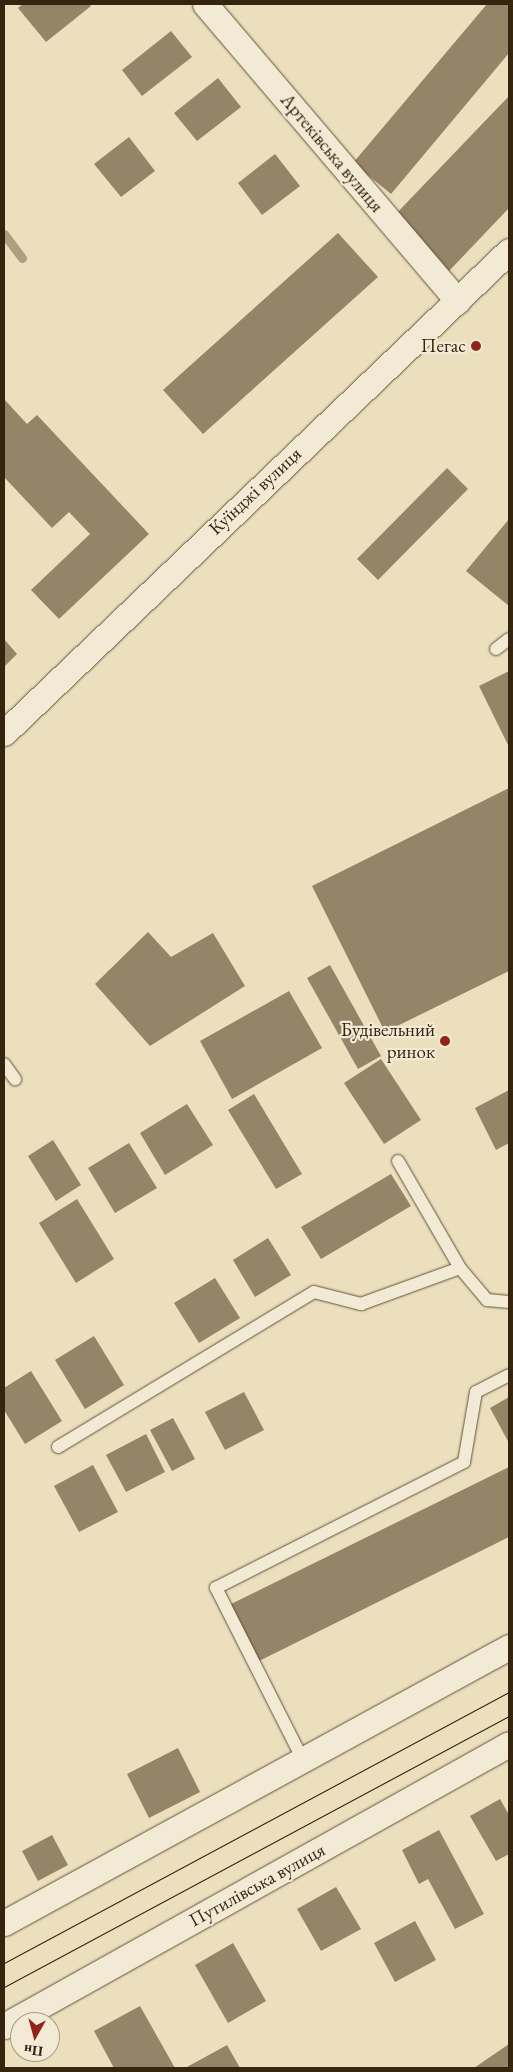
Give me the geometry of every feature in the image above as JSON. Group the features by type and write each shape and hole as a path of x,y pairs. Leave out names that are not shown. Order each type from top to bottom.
{"street":[{"name":"Артеківська вулиця","path":"205,4 458,301"},
{"name":"Куїнджі вулиця","path":"4,733 509,251"},
{"path":"4,1923 302,1758 509,1647"},
{"name":"Путилівська вулиця","path":"4,2026 509,1744"}],"lane":[{"path":"496,649 509,639"},
{"path":"4,1064 15,1079"},
{"path":"398,1162 460,1268 487,1300 509,1302"},
{"path":"58,1447 314,1292 361,1304 460,1268"},
{"path":"302,1758 216,1588 464,1462 476,1392 509,1375"}],"building":[{"path":"23,4 89,4 91,6 46,42 18,8"},
{"path":"487,4 509,4 509,53 391,194 353,163"},
{"path":"171,31 192,57 142,96 122,70"},
{"path":"218,78 241,107 197,141 174,113"},
{"path":"509,96 509,208 449,271 393,217"},
{"path":"129,137 155,171 121,197 94,164"},
{"path":"275,154 300,186 262,215 238,183"},
{"path":"338,233 378,277 203,434 163,390"},
{"path":"4,399 27,424 37,415 149,534 59,619 31,590 90,534 69,512 52,528 4,477"},
{"path":"447,468 468,489 378,580 357,559"},
{"path":"509,519 509,606 466,571"},
{"path":"4,639 17,654 4,667"},
{"path":"509,671 509,747 479,686"},
{"path":"509,788 509,971 385,1032 312,886"},
{"path":"148,932 171,957 213,933 245,986 150,1046 95,984"},
{"path":"330,965 381,1056 358,1069 307,978"},
{"path":"289,991 322,1048 232,1099 200,1041"},
{"path":"381,1059 421,1120 384,1144 344,1083"},
{"path":"509,1090 509,1143 496,1150 475,1108"},
{"path":"254,1094 302,1174 276,1189 228,1110"},
{"path":"187,1104 213,1145 165,1175 140,1133"},
{"path":"53,1140 81,1185 56,1201 28,1156"},
{"path":"129,1143 157,1188 115,1213 88,1168"},
{"path":"391,1174 411,1206 321,1259 301,1227"},
{"path":"77,1199 114,1259 76,1283 39,1223"},
{"path":"268,1238 291,1275 255,1297 233,1260"},
{"path":"215,1278 240,1318 199,1343 174,1303"},
{"path":"94,1336 124,1385 85,1409 55,1360"},
{"path":"31,1371 62,1421 25,1444 4,1410 4,1388"},
{"path":"244,1392 264,1430 225,1450 205,1412"},
{"path":"509,1397 509,1443 490,1408"},
{"path":"173,1418 195,1459 172,1471 150,1430"},
{"path":"146,1434 165,1472 126,1492 106,1455"},
{"path":"93,1465 118,1512 79,1532 54,1486"},
{"path":"509,1467 509,1537 259,1661 231,1604"},
{"path":"178,1748 200,1792 149,1818 127,1774"},
{"path":"500,1799 509,1815 509,1854 496,1861 470,1816"},
{"path":"439,1830 484,1914 455,1929 428,1879 419,1884 402,1850"},
{"path":"52,1835 68,1865 38,1881 22,1851"},
{"path":"336,1887 361,1929 321,1951 297,1909"},
{"path":"415,1921 436,1960 395,1982 374,1943"},
{"path":"233,1943 266,2001 228,2023 195,1965"},
{"path":"140,2006 175,2068 114,2068 94,2031"},
{"path":"509,2044 509,2068 474,2068"},
{"path":"227,2045 240,2068 187,2067"}],"waterway":[{"path":"4,234 22,258"}],"tram line":[{"path":"4,1963 509,1692"},
{"path":"4,1987 509,1716"}],"place":[{"name":"Пегас","path":"476,346"},
{"name":"Будівельний ринок","path":"445,1041"}]}
